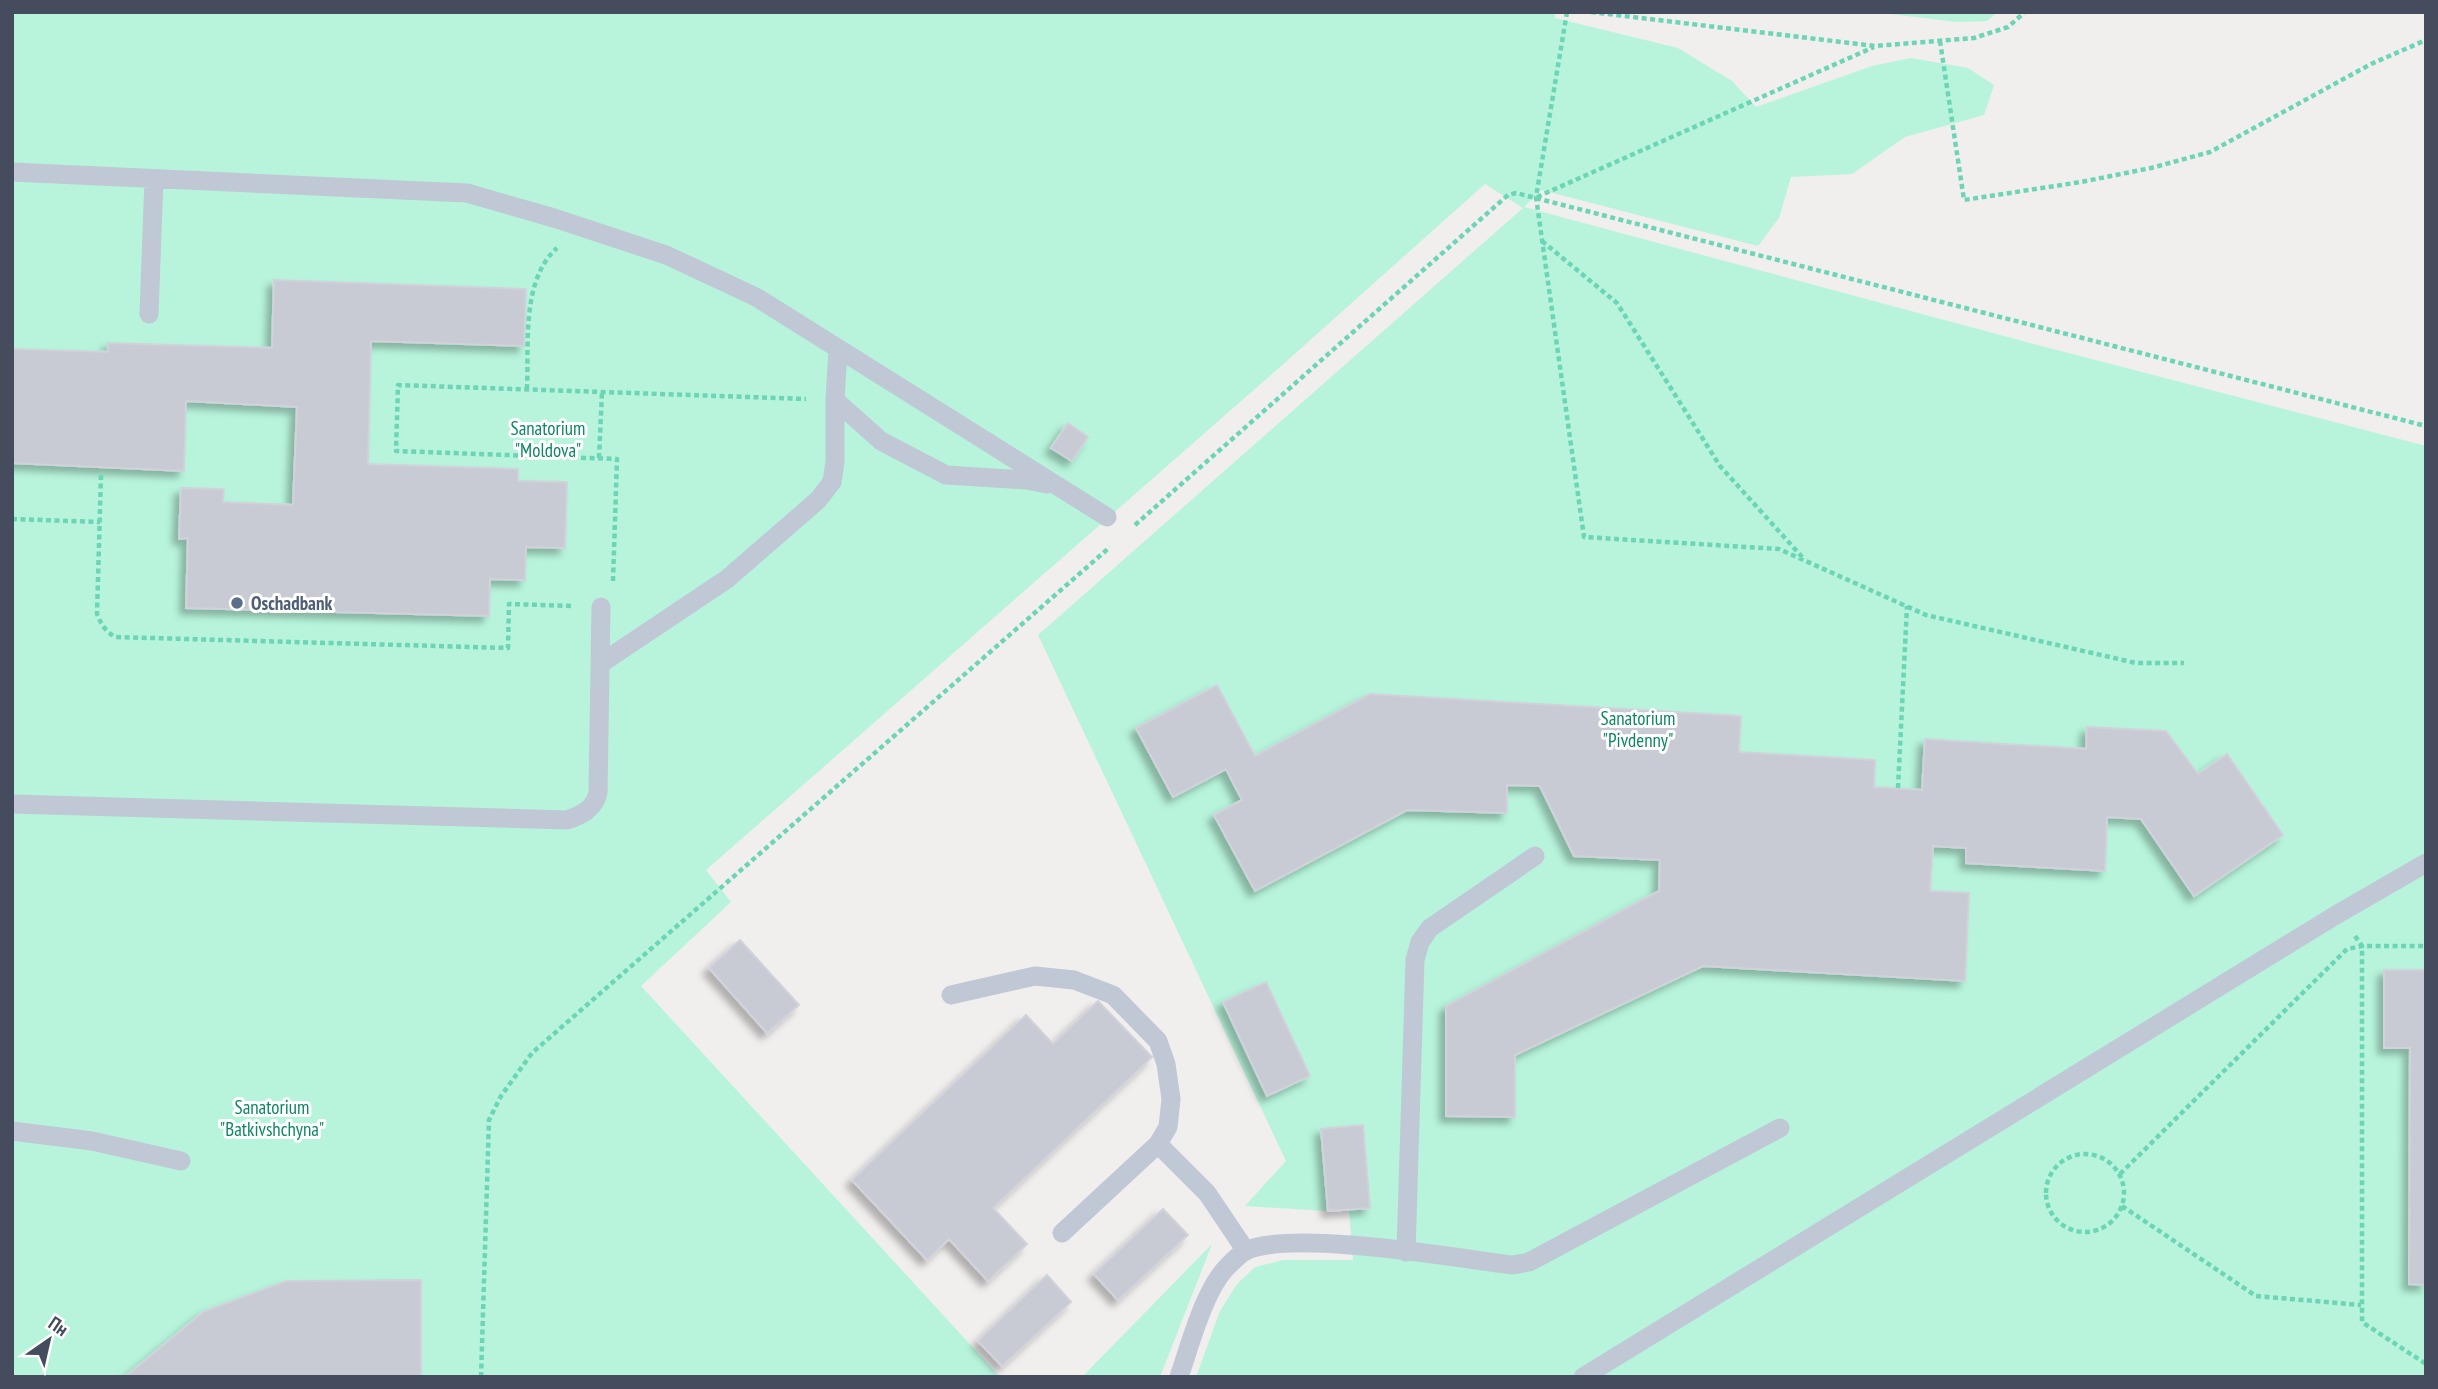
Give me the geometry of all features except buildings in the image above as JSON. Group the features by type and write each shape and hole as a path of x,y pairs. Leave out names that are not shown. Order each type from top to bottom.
{"lane":[{"path":"12,172 467,192 587,229 666,256 756,297 1107,517"},
{"path":"149,314 154,178"},
{"path":"600,664 727,579 818,500 832,482 838,349"},
{"path":"835,400 881,442 946,475 1027,480 1057,486"},
{"path":"12,804 567,820 580,816 596,802 598,793 601,607"},
{"path":"1406,1252 1415,960 1420,942 1430,928 1535,856"},
{"path":"1583,1377 2336,915 2426,863"},
{"path":"951,995 1035,976 1074,980 1113,995 1158,1041 1166,1064 1171,1099 1168,1127 1158,1144 1062,1233"},
{"path":"1179,1377 1214,1283 1227,1266 1245,1251 1289,1242 1512,1265 1529,1262 1780,1128"},
{"path":"12,1131 92,1141 181,1161"},
{"path":"1158,1144 1207,1192 1245,1251"}],"path":[{"path":"1567,12 1536,197 1584,537 1779,549 1926,615 2136,663 2184,663"},
{"path":"1591,12 1875,46 1974,38 2008,27 2025,12"},
{"path":"1940,41 1964,200 2093,180 2210,152 2371,64 2426,40"},
{"path":"1536,197 1875,46"},
{"path":"1134,526 1508,195 1516,193 2426,426"},
{"path":"527,389 532,293 537,276 547,257 587,229"},
{"path":"1542,240 1617,303 1720,466 1804,559"},
{"path":"101,475 97,614 101,624 115,637 508,648 509,604 601,607 612,593 617,459 396,451 398,385 835,400"},
{"path":"599,458 602,392"},
{"path":"12,519 100,522"},
{"path":"481,1377 489,1120 501,1096 532,1053 1113,544"},
{"path":"1898,788 1907,606"},
{"path":"2336,915 2362,946 2362,1322 2426,1364"},
{"path":"2120,1174 2347,949 2362,946 2426,946"},
{"path":"2093,1154 2103,1158 2120,1174 2124,1190 2122,1206 2109,1224 2099,1230 2077,1231 2066,1227 2057,1221 2046,1201 2045,1190 2053,1169 2071,1156 2093,1154"},
{"path":"2122,1206 2256,1296 2361,1306"}],"green space":[{"path":"12,12 1555,12 1555,18 1678,48 1732,81 1756,107 1872,66 1911,58 1968,68 1994,85 1984,115 1905,137 1852,174 1791,177 1779,218 1758,246 1541,190 1524,207 2426,446 2426,1377 1196,1377 1220,1311 1237,1284 1255,1267 1283,1260 1353,1260 1349,1210 1245,1206 1286,1161 1038,635 1523,208 1485,184 706,870 731,902 641,986 1000,1377 12,1377"},
{"path":"1873,12 1998,12 1987,21 1957,22"},
{"path":"1212,1244 1160,1377 1082,1377"}],"place":[{"name":"Oschadbank","path":"237,603"}],"park label":[{"name":"Sanatorium \"Moldova\"","path":"548,439"},
{"name":"Sanatorium \"Pivdenny\"","path":"1638,729"},
{"name":"Sanatorium \"Batkivshchyna\"","path":"272,1118"}]}
